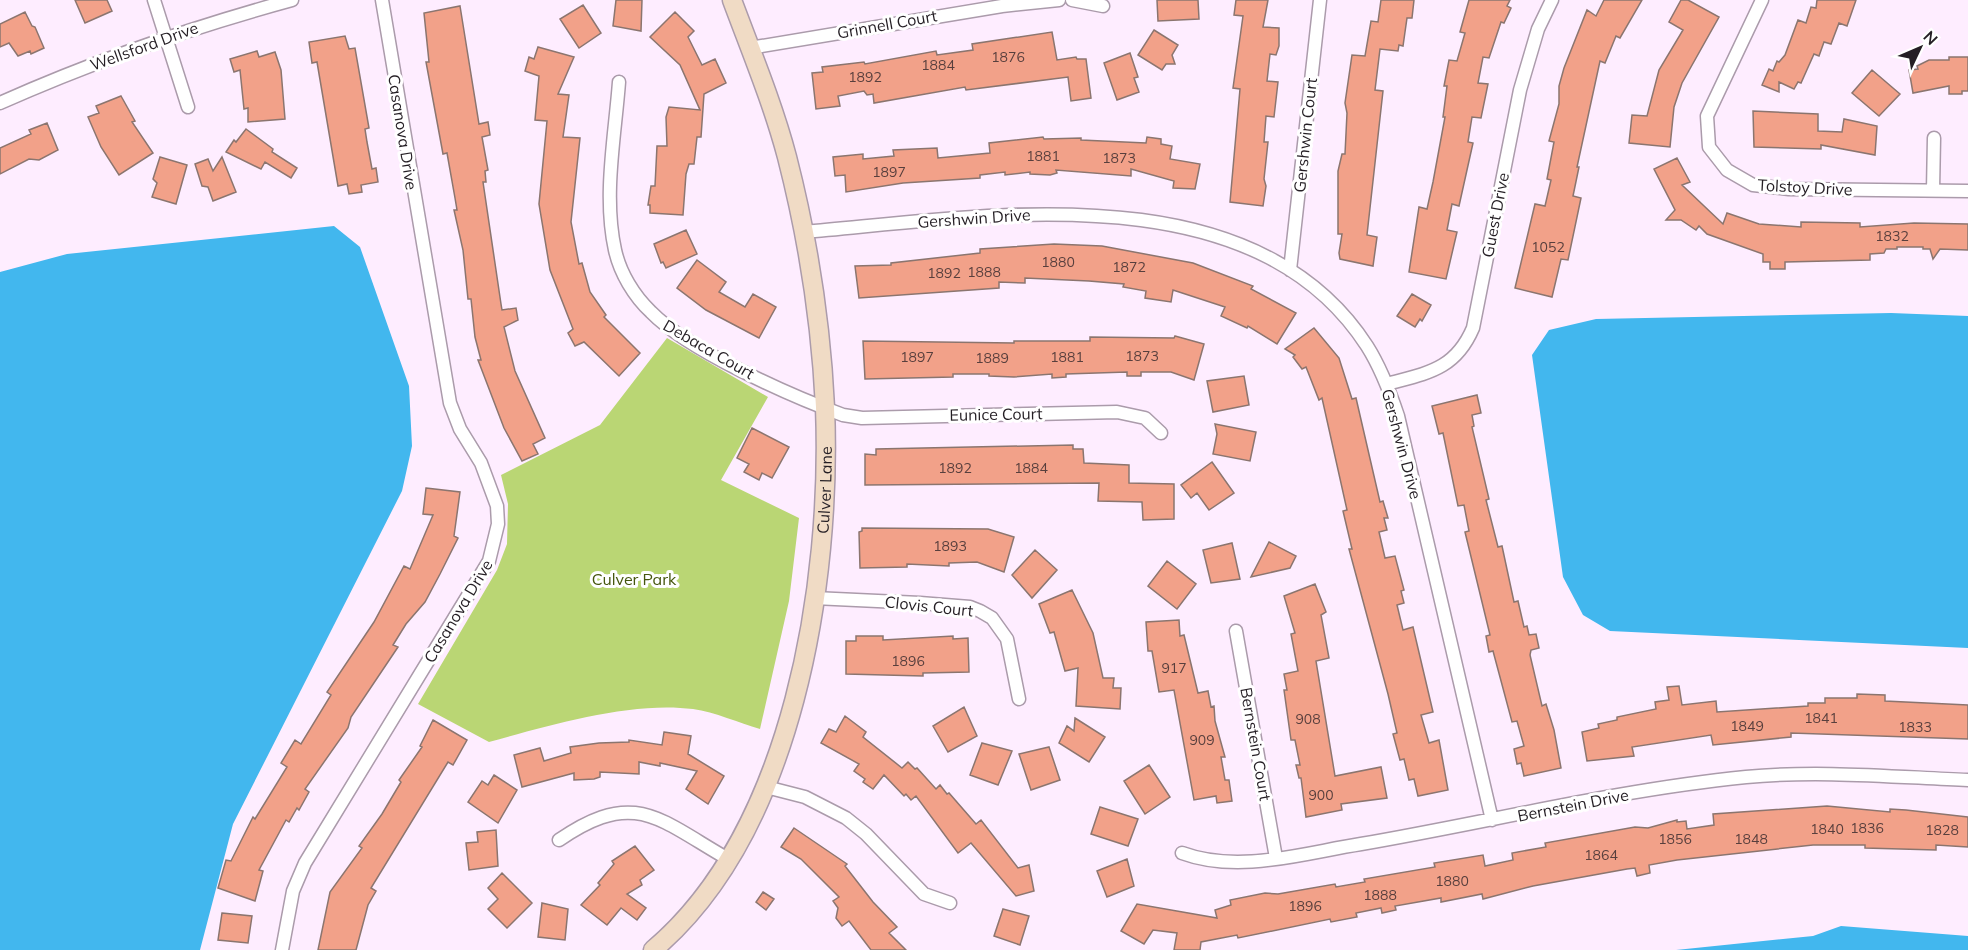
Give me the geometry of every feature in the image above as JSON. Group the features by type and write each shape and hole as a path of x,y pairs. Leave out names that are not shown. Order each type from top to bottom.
{"street":[{"path":"154,0 188,107"},
{"name":"Wellsford Drive","path":"0,103 58,77 219,20 292,0"},
{"name":"Casanova Drive","path":"282,950 293,891 305,863 489,561 498,524 493,491 450,403 381,0"},
{"name":"Culver Lane","path":"653,950 681,923 728,859 766,787 781,747 798,685 814,598 824,495 825,409 821,343 804,232 787,156 732,0"},
{"name":"Grinnell Court","path":"750,48 1002,6 1059,0"},
{"path":"1072,0 1103,6"},
{"name":"Gershwin Court","path":"1290,270 1320,0"},
{"name":"Guest Drive","path":"1387,384 1441,368 1457,356 1473,328 1520,90 1539,29 1552,0"},
{"name":"Tolstoy Drive","path":"1762,0 1707,116 1709,147 1727,170 1740,180 1762,186 1968,191"},
{"name":"Debaca Court","path":"619,82 611,182 612,230 623,274 635,293 659,320 699,347 825,409"},
{"path":"1933,190 1934,138"},
{"name":"Gershwin Drive","path":"804,232 1012,214 1105,216 1166,225 1244,246 1290,270 1329,301 1356,331 1387,384 1398,416 1492,820"},
{"name":"Eunice Court","path":"825,409 862,418 1131,413 1144,418 1161,433"},
{"name":"Clovis Court","path":"814,598 920,603 970,607 980,610 992,618 1007,639 1019,699"},
{"name":"Bernstein Court","path":"1236,631 1276,858"},
{"name":"Bernstein Drive","path":"1182,853 1220,863 1276,858 1638,792 1745,777 1804,773 1968,780"},
{"path":"766,787 806,796 846,818 866,834 924,894 950,903"},
{"path":"559,840 587,821 615,812 649,814 728,859"}],"green space":[{"name":"Culver Park","path":"667,338 768,397 721,480 799,518 789,601 760,729 701,710 669,707 644,708 591,716 489,742 418,704 497,570 507,544 508,504 501,475 600,425"}],"water":[{"path":"334,226 360,247 409,386 412,446 402,491 233,824 200,950 0,950 0,272 67,254"},
{"path":"1891,313 1968,316 1968,648 1610,631 1583,615 1563,577 1532,355 1549,330 1596,319"},
{"path":"1841,926 1968,936 1968,950 1676,950 1813,936"}],"building":[{"path":"75,0 107,0 112,11 85,23"},
{"path":"616,0 642,0 641,31 613,26"},
{"path":"1157,0 1198,0 1199,19 1158,21"},
{"path":"1236,0 1268,0 1263,27 1279,28 1279,46 1276,55 1270,54 1267,81 1278,82 1274,117 1266,116 1264,142 1268,142 1263,206 1230,202 1240,89 1233,88 1243,16 1234,15"},
{"path":"1381,0 1414,0 1412,18 1407,18 1403,46 1399,45 1398,51 1380,49 1375,90 1383,91 1367,235 1377,237 1373,266 1340,259 1342,234 1338,234 1338,171 1342,154 1345,154 1347,113 1345,103 1352,55 1365,56 1371,21 1378,22"},
{"path":"1469,0 1510,0 1507,6 1511,8 1504,23 1501,22 1489,58 1483,57 1478,83 1488,84 1481,118 1472,117 1468,142 1473,143 1459,206 1452,204 1447,230 1457,232 1446,279 1409,272 1419,207 1427,209 1433,182 1445,117 1443,117 1447,86 1444,86 1449,60 1457,61 1465,33 1460,32"},
{"path":"1604,0 1642,0 1620,38 1616,36 1605,63 1600,61 1577,167 1579,167 1573,196 1581,198 1568,260 1561,259 1552,297 1515,288 1535,204 1545,206 1551,180 1547,179 1554,142 1549,141 1559,104 1559,86 1564,68 1587,10 1596,16"},
{"path":"1681,0 1688,0 1719,17 1682,83 1674,107 1670,147 1629,143 1632,115 1647,116 1659,70 1683,30 1669,22"},
{"path":"1817,0 1856,0 1847,26 1839,23 1831,44 1824,42 1819,56 1814,54 1801,83 1798,82 1794,89 1779,82 1779,92 1762,85 1769,69 1773,71 1777,61 1779,62 1785,55 1798,20 1806,23 1811,7 1816,8"},
{"path":"583,5 601,33 579,48 560,19"},
{"path":"460,6 479,124 488,122 490,135 482,137 488,170 485,171 486,182 483,182 502,310 516,308 518,320 504,327 515,371 545,438 533,444 538,454 522,461 504,428 478,360 481,360 475,337 471,299 468,299 463,250 454,210 457,210 455,198 447,153 443,154 426,62 429,62 424,13"},
{"path":"25,12 32,26 35,27 44,48 31,54 30,51 18,56 9,43 0,47 0,24"},
{"path":"675,12 694,31 688,37 702,65 715,59 726,83 704,94 701,137 697,137 694,164 689,164 686,174 683,215 650,213 650,205 648,205 651,186 655,186 657,146 667,146 666,117 669,107 700,110 680,65 650,37"},
{"path":"1154,30 1178,45 1172,55 1175,64 1166,64 1162,70 1138,55"},
{"path":"1052,32 1057,60 1076,57 1086,59 1091,98 1071,101 1068,77 966,90 965,87 874,103 873,94 867,95 864,91 838,96 840,106 816,109 812,73 823,72 822,67 864,62 865,64 936,51 937,55 973,50 972,44"},
{"path":"345,36 349,49 355,48 369,128 365,129 367,142 372,169 376,168 378,182 361,185 362,192 349,194 347,184 338,186 317,62 312,63 309,42"},
{"path":"538,47 574,57 558,94 569,95 563,137 580,138 571,222 579,264 582,263 590,292 606,315 604,317 640,353 619,376 584,342 575,346 568,333 573,329 550,270 539,204 547,121 535,120 539,76 525,71 529,57 534,59"},
{"path":"257,51 259,57 275,52 281,70 285,119 248,122 248,108 244,109 240,70 234,72 230,59"},
{"path":"1130,53 1138,77 1134,78 1139,92 1117,100 1104,63"},
{"path":"1949,57 1968,57 1968,91 1962,91 1962,94 1949,94 1949,86 1913,93 1909,70 1918,69 1917,66 1929,60 1949,60"},
{"path":"1872,70 1900,94 1879,116 1852,93"},
{"path":"121,96 135,121 132,122 153,153 119,175 101,147 88,117 99,113 96,106"},
{"path":"1753,111 1818,114 1818,131 1842,132 1844,119 1877,126 1875,155 1821,145 1821,149 1754,147"},
{"path":"47,123 58,150 39,160 29,159 0,174 0,148 31,134 29,130"},
{"path":"246,129 273,149 272,152 297,168 291,178 265,162 261,169 226,152 234,140 236,142"},
{"path":"1043,137 1044,139 1081,138 1081,140 1146,143 1147,137 1161,139 1161,144 1172,146 1170,159 1200,164 1195,189 1173,188 1174,181 1131,169 1131,176 1056,170 1057,173 1050,175 1030,174 1030,172 1005,175 1005,172 980,175 980,178 903,183 846,192 845,175 835,176 833,157 863,154 863,159 894,156 893,150 937,148 938,158 990,153 989,143"},
{"path":"160,157 187,165 176,204 152,197 157,183 153,179"},
{"path":"222,157 236,192 213,201 208,187 202,186 195,164 208,159 213,171"},
{"path":"1677,158 1690,182 1682,185 1723,224 1727,213 1759,224 1801,227 1801,222 1860,223 1860,227 1914,223 1968,224 1968,250 1940,249 1933,259 1930,249 1897,247 1897,249 1886,249 1884,253 1870,254 1870,260 1785,262 1785,269 1770,269 1770,262 1763,262 1763,254 1707,234 1699,226 1696,230 1681,220 1666,220 1675,210 1654,169"},
{"path":"686,230 697,254 666,268 663,262 661,263 654,244"},
{"path":"1054,244 1102,246 1193,263 1253,286 1251,289 1296,313 1277,344 1248,326 1247,328 1221,316 1225,307 1173,290 1171,302 1145,298 1146,291 1123,287 1124,284 1025,278 1025,283 999,282 999,288 859,298 855,266 891,265 891,263 980,253 980,249"},
{"path":"697,260 726,282 719,292 745,307 753,294 776,307 759,338 706,310 677,288"},
{"path":"1412,294 1431,305 1422,321 1420,319 1415,327 1397,316"},
{"path":"1314,328 1339,358 1352,399 1356,398 1380,502 1383,501 1388,518 1384,518 1387,530 1379,532 1385,558 1395,556 1404,590 1401,591 1404,603 1397,605 1403,630 1413,627 1433,712 1421,715 1429,743 1439,740 1448,790 1418,796 1414,779 1409,780 1404,759 1400,760 1393,734 1397,733 1388,694 1349,549 1352,549 1343,511 1347,510 1322,398 1319,400 1306,367 1302,369 1293,357 1295,355 1285,349"},
{"path":"1175,336 1204,344 1194,380 1171,372 1141,372 1141,376 1127,376 1127,372 1066,374 1066,377 1052,378 1052,374 1014,377 953,374 953,377 865,379 863,341 1014,343 1014,341 1090,341 1090,337 1174,338"},
{"path":"1244,376 1249,405 1213,412 1207,381"},
{"path":"1477,395 1481,413 1472,415 1474,426 1472,427 1489,499 1486,500 1498,547 1502,546 1514,602 1518,601 1524,627 1527,626 1529,635 1536,634 1539,648 1531,650 1530,655 1542,706 1546,704 1554,730 1561,768 1524,776 1521,763 1517,764 1514,749 1524,746 1517,721 1512,722 1493,651 1489,652 1486,636 1490,635 1465,532 1469,531 1464,505 1458,506 1443,433 1439,434 1432,406"},
{"path":"1215,424 1256,432 1250,461 1213,454 1217,434"},
{"path":"752,428 789,447 772,478 762,473 759,480 744,472 749,464 737,458"},
{"path":"1073,445 1073,449 1083,449 1084,463 1129,465 1129,483 1174,484 1174,519 1143,520 1142,502 1098,501 1099,483 865,485 865,454 876,455 876,449"},
{"path":"1212,462 1234,493 1209,510 1197,493 1191,498 1181,485"},
{"path":"426,488 460,492 454,536 458,538 440,574 425,602 406,624 393,645 398,647 351,717 348,728 305,789 309,792 299,810 297,808 289,822 286,820 259,870 263,871 255,901 218,888 226,860 231,861 253,817 255,819 287,767 281,763 295,740 301,744 331,695 327,692 374,622 404,566 410,569 433,515 423,514"},
{"path":"862,528 988,529 1014,537 1004,572 977,562 949,563 949,566 907,564 907,567 860,568 859,532"},
{"path":"1269,542 1296,556 1290,568 1251,577"},
{"path":"1232,543 1240,579 1211,583 1203,550"},
{"path":"1035,550 1057,570 1032,598 1012,575"},
{"path":"1167,561 1196,584 1177,609 1148,586"},
{"path":"1315,584 1326,612 1321,615 1329,658 1316,661 1335,776 1381,767 1387,798 1341,804 1342,810 1306,817 1301,778 1299,778 1296,765 1300,765 1295,740 1291,740 1284,690 1287,690 1284,674 1298,671 1291,634 1295,633 1284,596"},
{"path":"1072,590 1093,633 1103,678 1114,678 1113,688 1121,688 1120,709 1076,706 1078,668 1065,671 1054,632 1050,633 1039,604"},
{"path":"1179,620 1180,636 1184,635 1198,693 1208,691 1211,707 1214,706 1215,721 1225,757 1221,757 1225,780 1229,780 1232,801 1217,803 1216,796 1194,800 1174,690 1159,692 1152,651 1148,651 1146,622"},
{"path":"856,636 883,636 883,640 953,636 953,639 968,638 969,672 923,673 923,676 846,674 846,641 856,641"},
{"path":"1679,686 1682,705 1716,701 1717,712 1808,706 1808,703 1825,703 1825,698 1857,698 1857,694 1885,695 1885,701 1968,705 1968,739 1791,733 1791,737 1713,745 1711,735 1632,747 1634,756 1587,761 1582,732 1599,728 1598,724 1617,720 1617,717 1656,709 1655,702 1669,700 1667,687"},
{"path":"964,707 977,736 948,752 933,726"},
{"path":"845,716 866,732 863,737 902,768 908,762 915,769 917,768 936,789 940,785 947,794 949,793 976,824 981,820 1018,868 1029,865 1034,891 1016,896 971,843 958,853 916,796 911,800 906,794 904,796 884,775 873,789 863,782 865,779 854,771 859,764 821,743 829,729 836,732"},
{"path":"1075,718 1105,737 1089,762 1059,743 1067,726 1074,731"},
{"path":"433,720 467,740 453,765 448,762 371,888 376,891 368,905 356,950 318,950 330,892 362,848 359,846 382,814 401,782 399,780 422,747 420,746"},
{"path":"664,732 691,736 688,754 724,776 708,804 686,789 697,771 660,763 660,766 639,762 639,774 600,772 600,777 594,779 574,780 574,773 522,787 514,755 540,748 544,761 571,753 570,747 599,743 629,742 629,740 662,745"},
{"path":"982,743 1012,751 998,785 970,775"},
{"path":"1049,747 1060,780 1031,790 1019,754"},
{"path":"1149,765 1170,797 1145,814 1124,781"},
{"path":"494,775 517,790 498,823 468,802 482,781 488,785"},
{"path":"1827,806 1890,812 1890,809 1906,810 1968,817 1968,847 1936,845 1936,850 1865,848 1865,845 1813,845 1677,860 1649,865 1650,873 1637,876 1635,868 1533,886 1483,899 1482,894 1441,902 1441,898 1395,906 1396,910 1382,913 1381,908 1356,913 1357,917 1331,922 1330,919 1238,938 1237,935 1201,942 1200,950 1174,950 1177,933 1153,930 1144,944 1121,931 1137,904 1217,918 1215,910 1231,905 1230,900 1265,893 1278,894 1335,884 1336,887 1365,882 1364,879 1435,867 1434,863 1483,855 1485,866 1513,860 1512,853 1546,847 1545,843 1635,827 1648,828 1677,820 1677,822 1686,821 1687,829 1714,825 1713,814"},
{"path":"1100,807 1138,819 1128,846 1091,834"},
{"path":"794,828 847,864 845,866 873,902 897,927 889,933 906,950 871,950 849,921 842,926 836,918 838,908 833,901 839,897 801,859 781,847"},
{"path":"496,830 498,866 469,870 466,843 478,842 477,832"},
{"path":"635,846 654,870 640,880 642,885 627,894 646,908 637,920 621,908 607,925 581,905 600,885 598,883 614,864 612,861"},
{"path":"1127,859 1134,886 1107,897 1097,871"},
{"path":"502,873 532,903 507,928 488,909 498,899 488,888"},
{"path":"763,892 774,899 766,910 756,902"},
{"path":"542,903 568,909 565,940 538,937"},
{"path":"1003,909 1029,916 1020,945 994,936"},
{"path":"222,913 252,916 248,943 218,940"}]}
